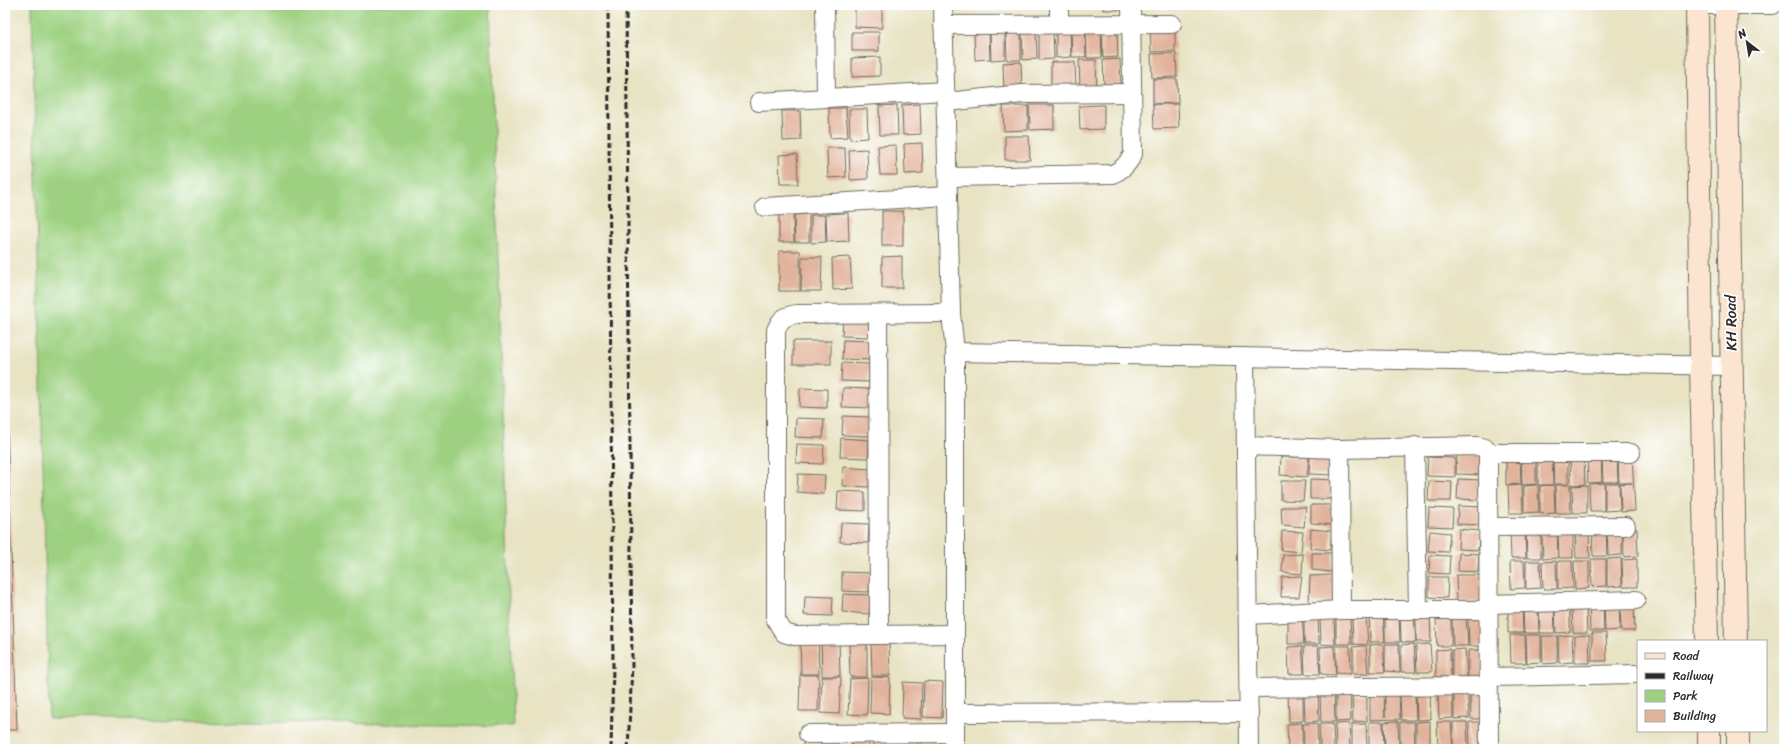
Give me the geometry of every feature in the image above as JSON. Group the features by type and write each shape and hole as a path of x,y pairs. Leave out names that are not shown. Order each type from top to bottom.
{"main road":[{"name":"KH Road","path":"1697,5 1701,366 1707,640"},
{"name":"KH Road","path":"1726,5 1736,640"},
{"path":"1709,732 1709,749"},
{"path":"1738,732 1738,749"}],"street":[{"path":"825,5 826,98"},
{"path":"808,734 955,741 955,352 951,313 943,5"},
{"path":"1059,5 1059,24"},
{"path":"948,178 1112,174 1122,170 1133,154 1131,5"},
{"path":"1697,5 1773,5"},
{"path":"943,25 1059,24 1132,26 1172,24"},
{"path":"759,102 826,98 1131,93"},
{"path":"765,207 948,196"},
{"path":"951,313 797,314 786,316 780,321 776,330 776,620 784,633 795,636 955,634"},
{"path":"878,314 879,635"},
{"path":"955,352 1732,366"},
{"path":"1245,358 1249,749"},
{"path":"1246,446 1340,449 1415,446 1478,446 1485,448 1488,454 1488,749"},
{"path":"1415,446 1418,610"},
{"path":"1340,449 1341,610"},
{"path":"1488,454 1631,453"},
{"path":"1488,527 1626,526"},
{"path":"1248,615 1341,610 1418,610 1636,600"},
{"path":"1249,688 1489,682 1636,674"},
{"path":"955,713 1249,712"}],"green space":[{"path":"32,5 490,5 513,726 49,719"}],"building":[{"path":"1103,5 1127,5 1127,10 1103,10"},
{"path":"855,8 882,9 882,28 855,27"},
{"path":"1150,27 1175,27 1175,51 1151,52"},
{"path":"1085,29 1086,57 1072,57 1071,30"},
{"path":"1056,30 1070,30 1071,57 1056,58"},
{"path":"1086,30 1101,30 1102,58 1087,58"},
{"path":"1102,30 1117,30 1118,57 1103,58"},
{"path":"1036,31 1037,59 1023,60 1022,32"},
{"path":"852,32 879,32 879,51 852,51"},
{"path":"974,32 989,32 990,59 975,60"},
{"path":"990,32 1005,32 1005,59 991,60"},
{"path":"1021,32 1021,60 1007,60 1006,33"},
{"path":"1039,32 1053,32 1054,59 1039,60"},
{"path":"1176,53 1177,77 1152,78 1151,54"},
{"path":"880,57 880,76 852,77 852,58"},
{"path":"1120,59 1121,89 1104,90 1103,60"},
{"path":"1079,60 1096,60 1097,89 1080,90"},
{"path":"1021,62 1022,92 1004,93 1003,63"},
{"path":"1051,62 1075,62 1076,86 1051,86"},
{"path":"1153,79 1177,79 1178,103 1153,104"},
{"path":"920,104 921,134 903,135 902,105"},
{"path":"1153,104 1178,104 1179,128 1154,129"},
{"path":"897,105 898,135 880,135 879,106"},
{"path":"1029,105 1054,105 1054,129 1030,130"},
{"path":"1104,105 1104,129 1080,130 1079,106"},
{"path":"1003,106 1028,106 1028,130 1004,131"},
{"path":"829,108 846,108 848,137 830,138"},
{"path":"849,109 867,109 868,138 850,139"},
{"path":"782,111 800,111 801,140 783,141"},
{"path":"1005,136 1029,136 1030,160 1005,160"},
{"path":"922,143 923,173 905,174 904,144"},
{"path":"896,145 897,175 880,175 878,146"},
{"path":"827,148 845,148 846,177 828,178"},
{"path":"867,149 868,179 850,180 849,150"},
{"path":"797,154 798,184 780,184 779,155"},
{"path":"882,211 903,211 903,246 882,246"},
{"path":"848,213 849,241 827,242 826,214"},
{"path":"793,214 794,242 779,242 779,215"},
{"path":"809,214 809,242 795,242 794,215"},
{"path":"811,215 825,215 826,242 811,243"},
{"path":"779,251 800,251 800,291 779,291"},
{"path":"902,256 902,288 882,288 882,257"},
{"path":"802,257 822,257 821,291 801,291"},
{"path":"850,257 852,289 833,290 832,258"},
{"path":"843,317 871,318 870,337 842,336"},
{"path":"843,340 870,341 870,360 842,359"},
{"path":"793,341 831,341 831,364 793,364"},
{"path":"842,363 869,364 869,382 841,381"},
{"path":"5,364 17,730 5,730"},
{"path":"800,388 827,389 827,408 799,407"},
{"path":"843,388 871,389 870,408 842,407"},
{"path":"843,416 870,417 869,436 842,435"},
{"path":"796,418 824,419 823,438 795,437"},
{"path":"841,438 869,440 868,458 840,457"},
{"path":"797,444 824,445 823,464 796,463"},
{"path":"1617,454 1618,482 1603,482 1602,455"},
{"path":"1310,455 1338,455 1336,475 1309,474"},
{"path":"1457,455 1485,456 1484,475 1456,474"},
{"path":"1587,455 1601,455 1602,482 1588,483"},
{"path":"1632,455 1635,511 1621,512 1620,484 1632,483 1619,483 1618,456"},
{"path":"1281,457 1309,457 1307,477 1280,475"},
{"path":"1428,457 1455,458 1455,477 1427,476"},
{"path":"1506,457 1520,457 1521,484 1506,485"},
{"path":"1521,457 1536,457 1536,484 1522,485"},
{"path":"1552,457 1553,485 1538,485 1538,458"},
{"path":"1553,457 1568,457 1568,484 1554,484"},
{"path":"1570,457 1584,457 1585,484 1571,485"},
{"path":"843,467 870,469 869,487 842,486"},
{"path":"798,474 825,475 824,494 797,492"},
{"path":"1310,479 1335,480 1333,499 1310,499"},
{"path":"1458,479 1481,480 1481,500 1457,499"},
{"path":"1281,481 1305,481 1303,501 1281,500"},
{"path":"1429,481 1452,482 1451,501 1428,501"},
{"path":"1604,483 1604,511 1590,511 1589,484"},
{"path":"1605,483 1619,483 1620,510 1605,511"},
{"path":"1522,485 1523,513 1509,513 1508,486"},
{"path":"1538,485 1539,512 1524,513 1524,486"},
{"path":"1554,485 1555,513 1540,514 1540,486"},
{"path":"1555,485 1570,485 1571,513 1556,513"},
{"path":"1587,485 1587,513 1573,513 1572,486"},
{"path":"838,491 865,492 865,511 837,510"},
{"path":"1311,505 1336,505 1334,525 1311,523"},
{"path":"1458,506 1482,507 1481,525 1457,524"},
{"path":"1281,507 1306,507 1304,527 1282,525"},
{"path":"1429,508 1453,509 1452,527 1428,526"},
{"path":"841,523 869,524 868,543 840,542"},
{"path":"1606,528 1607,556 1593,556 1592,529"},
{"path":"1607,528 1622,528 1622,555 1608,556"},
{"path":"1311,529 1332,531 1330,550 1310,548"},
{"path":"1459,529 1480,531 1478,550 1458,549"},
{"path":"1623,529 1637,529 1638,556 1624,557"},
{"path":"1525,530 1526,558 1511,558 1510,531"},
{"path":"1526,530 1541,530 1541,558 1527,558"},
{"path":"1573,530 1573,558 1559,558 1558,531"},
{"path":"1589,530 1590,558 1576,558 1575,531"},
{"path":"1282,531 1303,532 1301,552 1281,550"},
{"path":"1430,531 1450,533 1448,552 1428,551"},
{"path":"1542,531 1557,531 1558,558 1543,559"},
{"path":"1312,553 1333,553 1331,572 1312,570"},
{"path":"1459,553 1479,554 1478,572 1458,571"},
{"path":"1303,554 1302,574 1282,572 1283,555"},
{"path":"1430,555 1450,556 1449,574 1429,573"},
{"path":"1621,558 1622,586 1607,587 1607,559"},
{"path":"1591,559 1606,559 1606,586 1592,587"},
{"path":"1637,559 1637,587 1623,587 1622,560"},
{"path":"1510,561 1524,561 1525,588 1511,589"},
{"path":"1526,561 1540,561 1541,588 1526,589"},
{"path":"1556,561 1557,589 1543,589 1542,562"},
{"path":"1558,561 1572,561 1573,588 1558,589"},
{"path":"1574,561 1589,561 1589,588 1575,589"},
{"path":"842,572 870,573 869,592 842,591"},
{"path":"1333,575 1335,603 1309,602 1310,576"},
{"path":"1456,575 1482,575 1482,602 1457,602"},
{"path":"1302,576 1299,597 1281,597 1282,577"},
{"path":"1429,577 1448,577 1447,598 1429,597"},
{"path":"843,594 870,595 869,614 842,612"},
{"path":"805,596 833,597 832,616 804,615"},
{"path":"1589,603 1603,603 1604,631 1590,631"},
{"path":"1604,603 1619,603 1620,630 1605,631"},
{"path":"1634,603 1635,631 1621,631 1620,604"},
{"path":"1508,605 1522,605 1523,633 1508,633"},
{"path":"1523,605 1538,605 1539,633 1524,633"},
{"path":"1555,605 1570,605 1570,632 1556,633"},
{"path":"1586,605 1587,633 1573,633 1572,606"},
{"path":"1539,606 1554,606 1555,633 1540,633"},
{"path":"1383,614 1385,642 1370,642 1369,615"},
{"path":"1399,614 1400,642 1385,642 1385,615"},
{"path":"1430,614 1431,642 1416,642 1416,615"},
{"path":"1400,615 1414,615 1416,643 1401,642"},
{"path":"1302,616 1304,644 1288,644 1288,617"},
{"path":"1318,616 1319,644 1304,644 1304,617"},
{"path":"1350,616 1351,644 1336,644 1336,617"},
{"path":"1320,617 1334,617 1335,645 1321,644"},
{"path":"1352,617 1366,617 1368,645 1353,644"},
{"path":"1451,618 1451,646 1437,646 1436,619"},
{"path":"1466,618 1468,646 1453,646 1452,619"},
{"path":"1468,619 1483,619 1483,646 1469,646"},
{"path":"1592,633 1606,633 1607,661 1592,661"},
{"path":"1510,635 1525,635 1526,663 1511,663"},
{"path":"1526,635 1541,635 1541,662 1527,663"},
{"path":"1572,635 1573,662 1559,663 1558,636"},
{"path":"1589,635 1590,663 1575,663 1575,636"},
{"path":"1542,636 1557,636 1557,663 1543,664"},
{"path":"800,637 818,637 819,674 801,674"},
{"path":"821,639 839,639 840,676 822,676"},
{"path":"871,639 889,639 890,676 872,676"},
{"path":"849,640 867,640 867,677 850,677"},
{"path":"1383,644 1385,672 1370,672 1370,645"},
{"path":"1385,644 1399,644 1400,672 1385,671"},
{"path":"1414,644 1416,672 1401,672 1401,645"},
{"path":"1430,644 1432,672 1417,672 1416,645"},
{"path":"1302,646 1304,674 1289,674 1288,647"},
{"path":"1304,646 1318,646 1320,674 1305,674"},
{"path":"1334,646 1336,675 1321,674 1320,647"},
{"path":"1336,646 1350,646 1351,674 1336,673"},
{"path":"1366,646 1368,674 1353,674 1353,647"},
{"path":"1450,649 1451,677 1436,677 1436,650"},
{"path":"1465,649 1467,677 1452,677 1452,650"},
{"path":"1468,650 1482,650 1483,678 1468,677"},
{"path":"800,675 819,675 818,711 799,711"},
{"path":"822,677 841,677 839,714 820,713"},
{"path":"871,677 890,678 889,714 870,713"},
{"path":"868,678 867,715 848,714 850,679"},
{"path":"924,681 943,682 942,718 923,717"},
{"path":"903,682 922,683 921,719 902,718"},
{"path":"1399,691 1400,719 1370,720 1370,693 1384,692 1385,717 1385,692"},
{"path":"1438,691 1452,691 1453,718 1439,719"},
{"path":"1454,691 1468,691 1469,718 1454,719"},
{"path":"1484,691 1485,719 1471,719 1470,692"},
{"path":"1415,692 1416,720 1401,720 1400,693"},
{"path":"1416,692 1430,692 1431,719 1417,720"},
{"path":"1350,693 1351,721 1336,722 1336,694"},
{"path":"1288,694 1303,694 1303,721 1289,722"},
{"path":"1304,694 1318,694 1319,721 1305,722"},
{"path":"1334,694 1335,722 1321,722 1320,695"},
{"path":"1352,694 1367,694 1367,721 1353,722"},
{"path":"1398,721 1399,749 1385,749 1384,722"},
{"path":"1430,721 1430,749 1416,749 1416,722"},
{"path":"1369,722 1383,722 1384,749 1369,749"},
{"path":"1400,722 1414,722 1415,749 1400,749"},
{"path":"1437,722 1451,722 1453,749 1438,749"},
{"path":"1453,722 1467,722 1468,749 1453,749"},
{"path":"1469,722 1483,722 1484,749 1470,749"},
{"path":"1302,723 1302,749 1288,749 1287,724"},
{"path":"1317,723 1318,749 1304,749 1303,724"},
{"path":"1349,723 1350,749 1336,749 1335,724"},
{"path":"1319,724 1333,724 1334,749 1320,749"},
{"path":"1352,724 1366,724 1367,749 1352,749"},
{"path":"821,736 821,749 803,749 803,737"},
{"path":"824,738 842,738 842,749 824,749"},
{"path":"891,738 891,749 874,749 873,739"},
{"path":"869,739 869,749 852,749 851,740"},
{"path":"918,740 918,749 901,749 900,741"},
{"path":"922,741 940,741 940,749 923,749"}],"railway":[{"path":"608,5 613,667 611,749"},
{"path":"626,5 632,666 628,749"}]}
